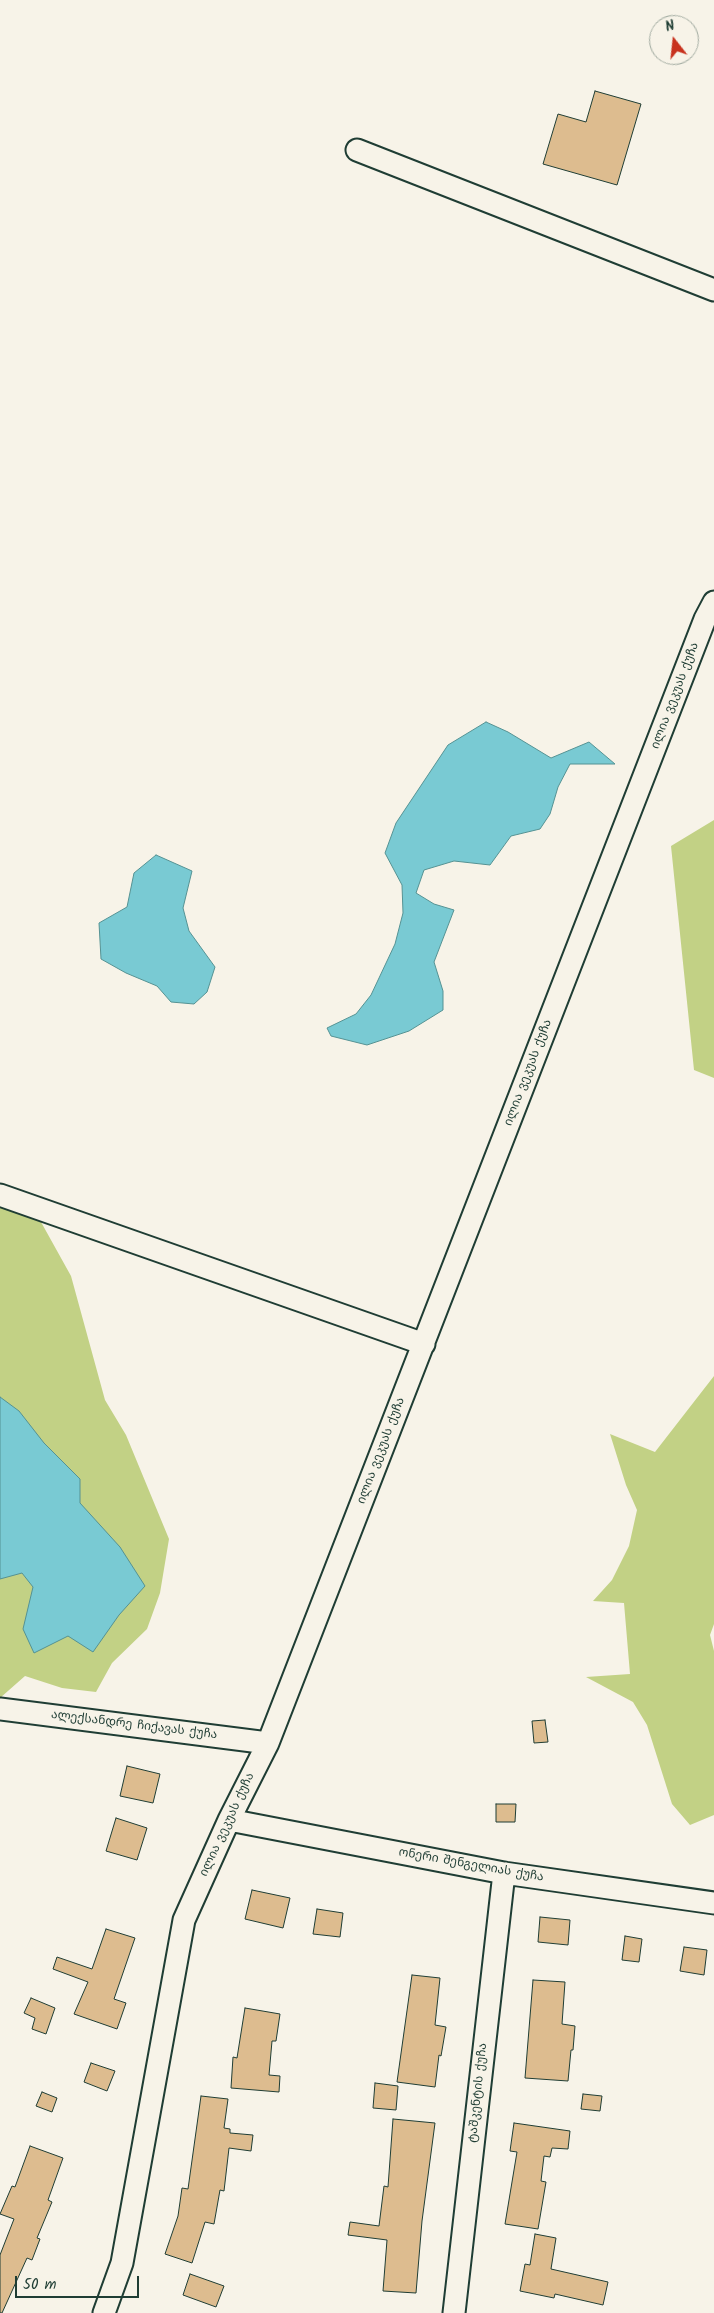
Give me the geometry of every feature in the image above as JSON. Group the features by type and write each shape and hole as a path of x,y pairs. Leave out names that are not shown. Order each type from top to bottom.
{"street":[{"path":"357,150 714,290"},
{"name":"ილია ვეკუას ქუჩა","path":"104,2313 122,2263 184,1920 229,1820 268,1743 705,619 714,602"},
{"path":"0,1195 424,1344"},
{"name":"ალექსანდრე ჩიქავას ქუჩა","path":"0,1708 268,1743"},
{"name":"ონერი შენგელიას ქუჩა","path":"229,1820 504,1873 714,1903"},
{"name":"ტაშკენტის ქუჩა","path":"454,2313 504,1873"}],"green space":[{"path":"714,820 714,1078 694,1070 671,846"},
{"path":"0,1201 36,1213 71,1276 105,1400 126,1435 169,1539 160,1593 147,1629 112,1663 96,1692 62,1688 25,1676 0,1698"},
{"path":"714,1376 714,1624 710,1635 714,1651 714,1815 690,1825 672,1804 647,1725 633,1702 586,1677 630,1674 624,1603 593,1601 612,1580 629,1546 637,1510 626,1485 610,1434 655,1452"}],"water":[{"path":"486,722 508,732 551,758 589,742 615,764 570,764 558,787 550,814 540,829 511,836 490,865 454,861 424,870 416,893 434,904 454,910 434,962 443,991 443,1010 409,1031 367,1045 331,1036 327,1028 356,1014 371,995 395,944 403,913 402,885 385,853 396,823 448,745"},
{"path":"156,855 192,871 183,908 189,931 215,967 207,992 194,1004 171,1002 157,986 126,973 101,959 99,923 127,907 134,873"},
{"path":"0,1397 19,1411 44,1443 80,1479 80,1503 120,1547 145,1586 119,1615 93,1652 68,1636 34,1653 23,1629 33,1587 22,1573 0,1579"}],"building":[{"path":"595,91 641,104 617,185 543,164 558,114 586,122"},
{"path":"545,1720 548,1742 534,1743 532,1721"},
{"path":"127,1766 160,1774 153,1803 120,1796"},
{"path":"496,1804 516,1804 515,1822 496,1822"},
{"path":"116,1818 147,1828 137,1860 106,1851"},
{"path":"252,1890 290,1898 283,1928 245,1919"},
{"path":"317,1909 343,1913 340,1937 313,1934"},
{"path":"540,1917 570,1920 568,1945 538,1942"},
{"path":"106,1929 135,1938 114,1999 126,2003 117,2029 74,2014 88,1982 53,1969 57,1957 92,1969"},
{"path":"625,1936 642,1939 639,1962 622,1960"},
{"path":"684,1947 707,1950 704,1975 680,1971"},
{"path":"412,1975 440,1978 435,2025 446,2027 441,2056 439,2055 435,2087 397,2082"},
{"path":"533,1980 565,1982 562,2024 575,2026 568,2081 525,2078"},
{"path":"31,1998 55,2008 46,2034 32,2029 35,2018 24,2013"},
{"path":"245,2008 280,2014 276,2041 272,2041 269,2075 280,2076 279,2092 231,2088 233,2057 237,2058"},
{"path":"91,2063 115,2071 107,2091 84,2082"},
{"path":"375,2083 398,2086 396,2110 373,2108"},
{"path":"42,2092 57,2098 52,2112 36,2106"},
{"path":"583,2094 602,2096 600,2111 581,2109"},
{"path":"201,2096 228,2099 224,2128 230,2129 230,2133 253,2135 251,2151 229,2148 224,2191 220,2190 214,2224 205,2222 192,2263 165,2254 178,2216 182,2188 188,2189"},
{"path":"393,2119 435,2123 422,2221 416,2293 383,2291 387,2240 348,2235 350,2222 379,2226 384,2186 388,2187"},
{"path":"514,2123 570,2131 568,2149 552,2148 550,2157 544,2156 541,2181 546,2182 538,2229 505,2224 517,2152 510,2151"},
{"path":"30,2146 63,2158 48,2200 52,2202 37,2238 40,2239 32,2260 27,2258 2,2313 0,2313 0,2255 14,2219 0,2214 12,2186 15,2187"},
{"path":"535,2234 556,2238 551,2269 608,2282 603,2305 555,2294 554,2298 520,2291 525,2264 530,2265"},
{"path":"190,2274 224,2286 216,2307 183,2295"}]}
